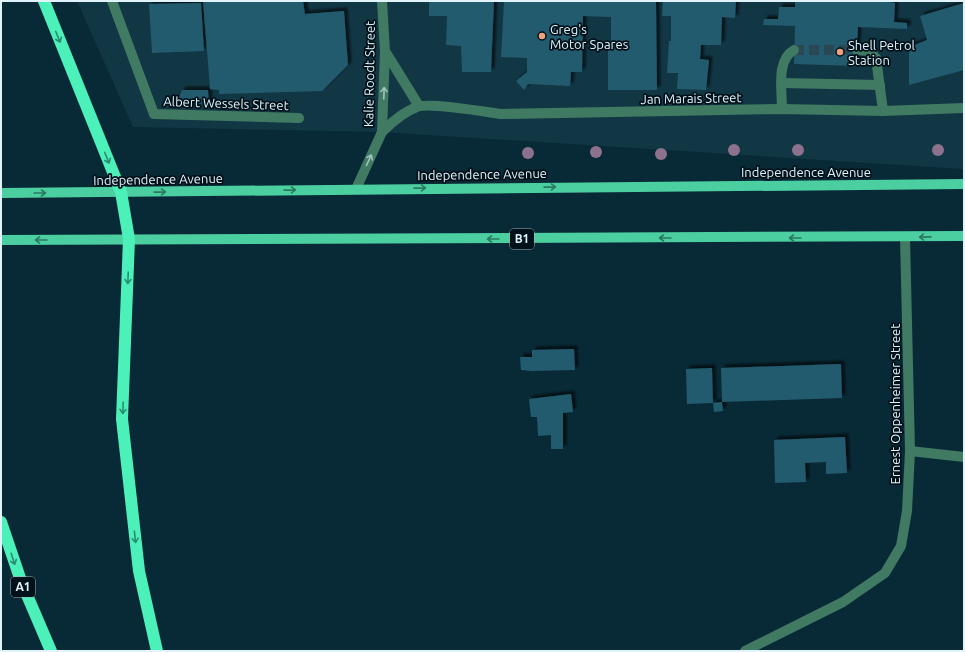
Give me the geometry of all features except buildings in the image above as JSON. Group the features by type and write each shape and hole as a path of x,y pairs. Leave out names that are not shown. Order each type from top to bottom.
{"highway":[{"path":"44,1 121,192 129,239 122,419 139,571 157,651"},
{"name":"A1","path":"1,522 21,581 51,651"}],"main road":[{"name":"Independence Avenue","path":"1,193 964,184"},
{"name":"B1","path":"1,240 905,238 964,236"}],"street":[{"name":"Albert Wessels Street","path":"112,1 154,114 299,118"},
{"name":"Kalie Roodt Street","path":"356,189 382,132 385,51 382,1"},
{"path":"782,109 782,65 784,58 788,53 794,50"},
{"path":"857,50 869,51 873,53 876,58 883,111"},
{"path":"382,132 393,121 419,106 385,51"},
{"path":"782,83 880,85"},
{"name":"Jan Marais Street","path":"419,106 457,108 501,114 782,109 883,111 964,108"},
{"name":"Ernest Oppenheimer Street","path":"745,651 843,602 885,573 901,546 907,511 910,451 905,238"},
{"path":"910,451 964,457"}],"shaded area":[{"path":"77,1 964,1 964,169 382,132 133,127"}],"tunnel":[{"path":"794,50 857,50"}],"place":[{"name":"Greg's Motor Spares","path":"542,36"},
{"name":"Shell Petrol Station","path":"840,52"}]}
